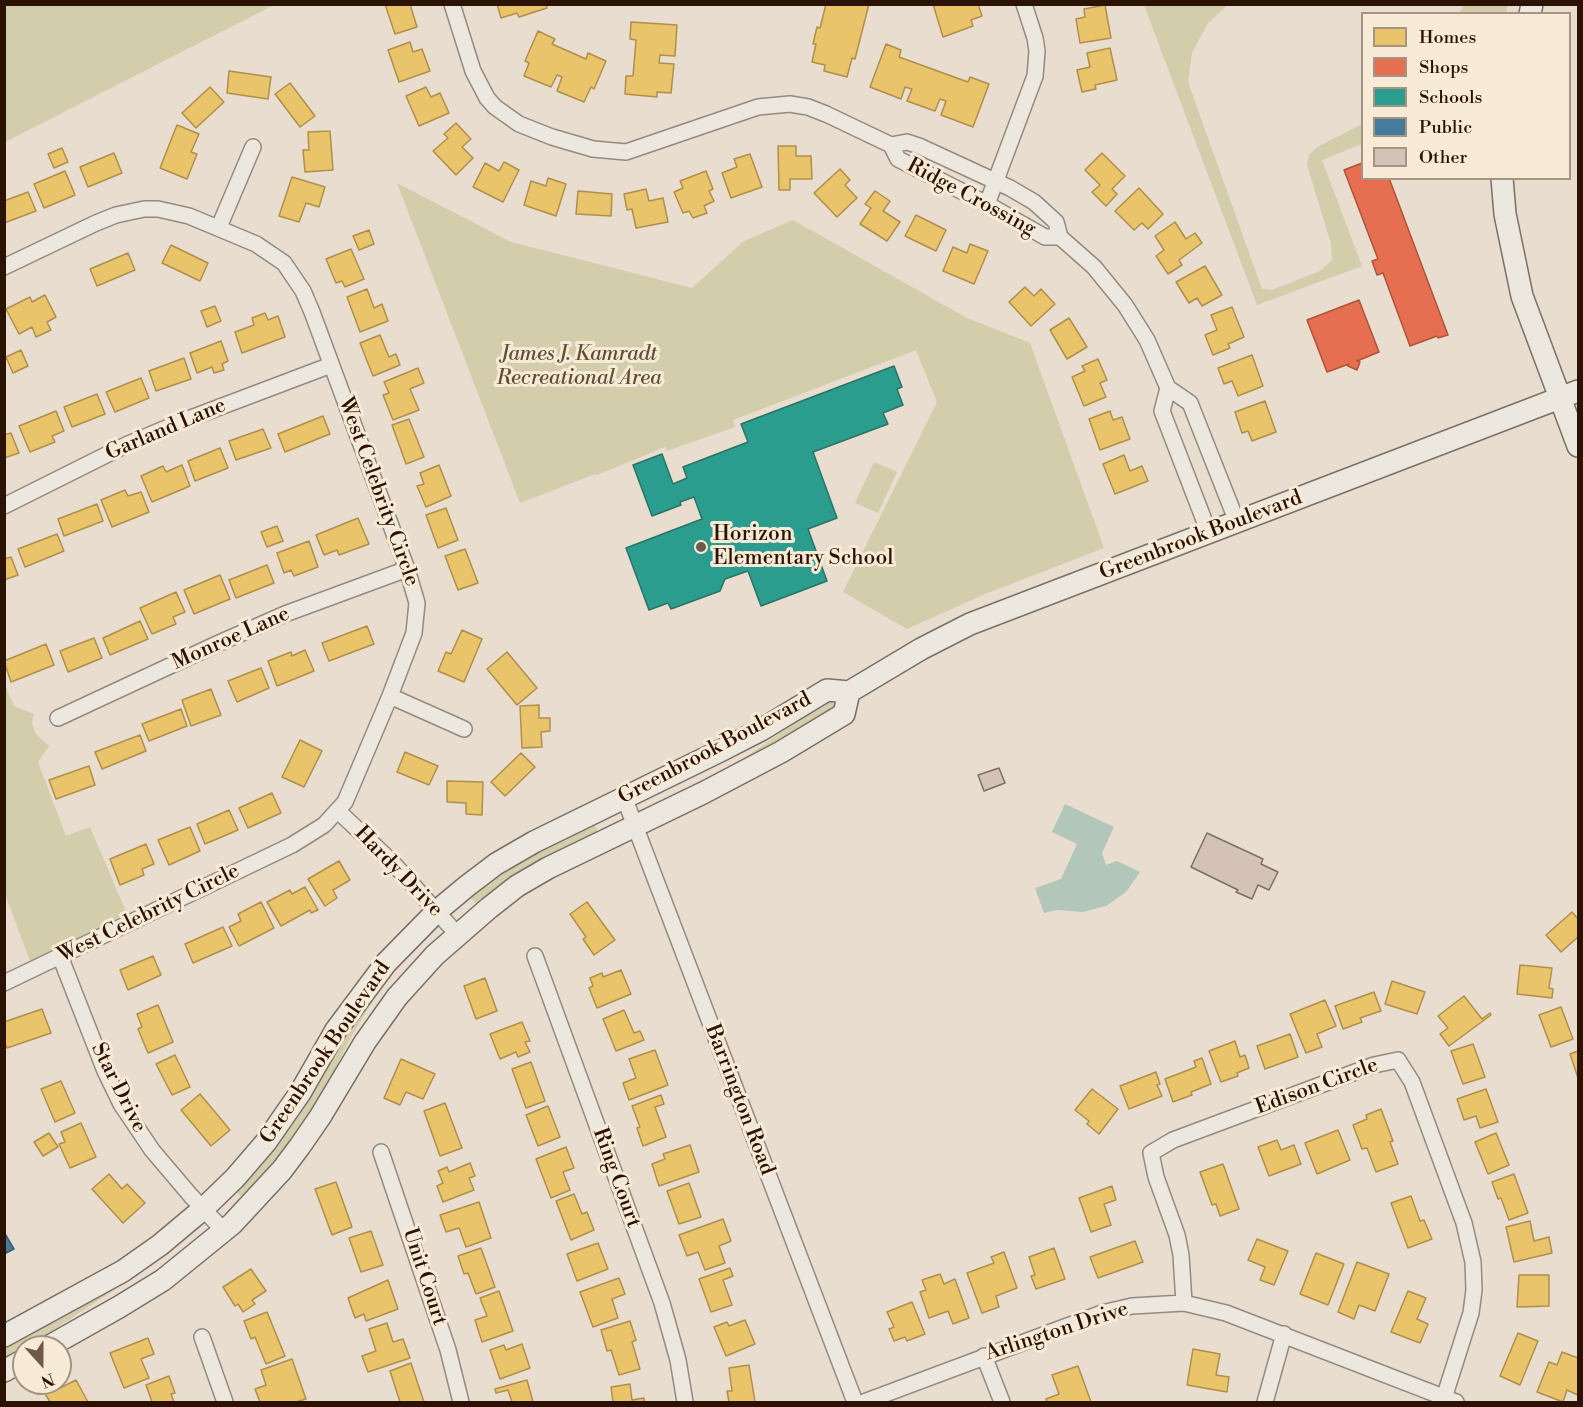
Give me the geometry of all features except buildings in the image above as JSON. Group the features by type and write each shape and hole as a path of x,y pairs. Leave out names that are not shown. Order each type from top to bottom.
{"main road":[{"path":"1502,180 1505,214 1520,287 1570,395 1578,446"},
{"name":"Greenbrook Boulevard","path":"4,1336 123,1270 160,1245 203,1209 235,1178 266,1142 300,1093 336,1030 386,963 437,911 505,859 624,796 751,735 827,690 849,692 921,649 970,624 1570,395"},
{"name":"Greenbrook Boulevard","path":"69,1335 148,1290 189,1261 253,1203 300,1146 365,1042 397,997 435,955 458,934 517,886 575,854 745,772 844,714 849,692"}],"street":[{"name":"Ridge Crossing","path":"452,4 473,71 487,98 495,107 519,124 552,137 593,149 626,152 758,107 790,104 808,107 891,145 907,142 918,146 1034,202 1056,222 1060,237 1094,267 1125,305 1147,340 1168,388 1190,403 1237,522"},
{"path":"987,204 1035,76 1037,51 1024,4"},
{"name":"Ridge Crossing","path":"891,145 898,159 987,204 1045,237 1060,237"},
{"path":"219,228 253,147"},
{"name":"West Celebrity Circle","path":"4,267 96,223 130,211 158,209 174,212 219,228 256,244 284,263 303,291 407,569 417,603 414,633 350,792 338,811 310,835 292,845 4,983"},
{"name":"Garland Lane","path":"4,506 154,433 331,365"},
{"path":"1168,388 1162,411 1209,533"},
{"name":"Monroe Lane","path":"58,718 266,623 407,569"},
{"path":"390,696 464,729"},
{"name":"Barrington Road","path":"624,796 855,1402"},
{"name":"Hardy Drive","path":"338,811 392,862 458,934"},
{"name":"Star Drive","path":"60,956 105,1071 121,1104 152,1150 224,1231"},
{"name":"Ring Court","path":"535,956 662,1303 678,1360 685,1402"},
{"name":"Edison Circle","path":"1184,1303 1181,1255 1177,1235 1156,1178 1151,1154 1173,1140 1374,1065 1398,1060 1412,1082 1464,1223 1473,1262 1474,1290 1470,1319 1450,1400"},
{"name":"Unit Court","path":"381,1152 448,1350 461,1402"},
{"name":"Arlington Drive","path":"864,1402 1102,1313 1132,1306 1184,1303 1226,1312 1450,1400"},
{"path":"1265,1402 1284,1334"},
{"path":"202,1337 225,1402"},
{"path":"984,1356 1002,1402"}],"green space":[{"path":"5,4 274,4 274,5 5,142"},
{"path":"1465,4 1508,4 1506,12 1460,12"},
{"path":"1144,5 1228,5 1208,23 1192,53 1188,82 1262,289 1272,290 1320,271 1332,260 1331,244 1307,165 1309,155 1317,147 1361,125 1361,144 1322,160 1362,266 1257,305"},
{"name":"James J. Kamradt Recreational Area","path":"397,183 511,242 692,288 744,241 793,220 967,318 1030,343 1104,548 985,594 907,629 843,592 937,402 916,350 733,420 735,427 667,451 665,447 520,503"},
{"path":"874,462 897,472 878,513 855,503"},
{"path":"5,685 14,706 34,714 32,722 35,733 49,746 38,762 66,836 90,827 127,914 30,961 5,894"},
{"path":"831,698 836,707 739,764 737,763"},
{"path":"594,823 598,832 526,869 477,905 470,897 534,853"},
{"path":"372,994 375,997 351,1037 324,1091 289,1144 244,1199 236,1192 254,1171"},
{"path":"112,1289 113,1291 45,1335 29,1335"},
{"path":"12,1344 12,1355 5,1359 5,1348"}],"shaded area":[{"path":"1065,804 1114,827 1102,853 1106,865 1117,861 1140,872 1126,892 1106,906 1083,912 1057,910 1044,913 1035,888 1061,879 1077,844 1052,832"}],"place":[{"name":"Horizon Elementary School","path":"701,547"}]}
